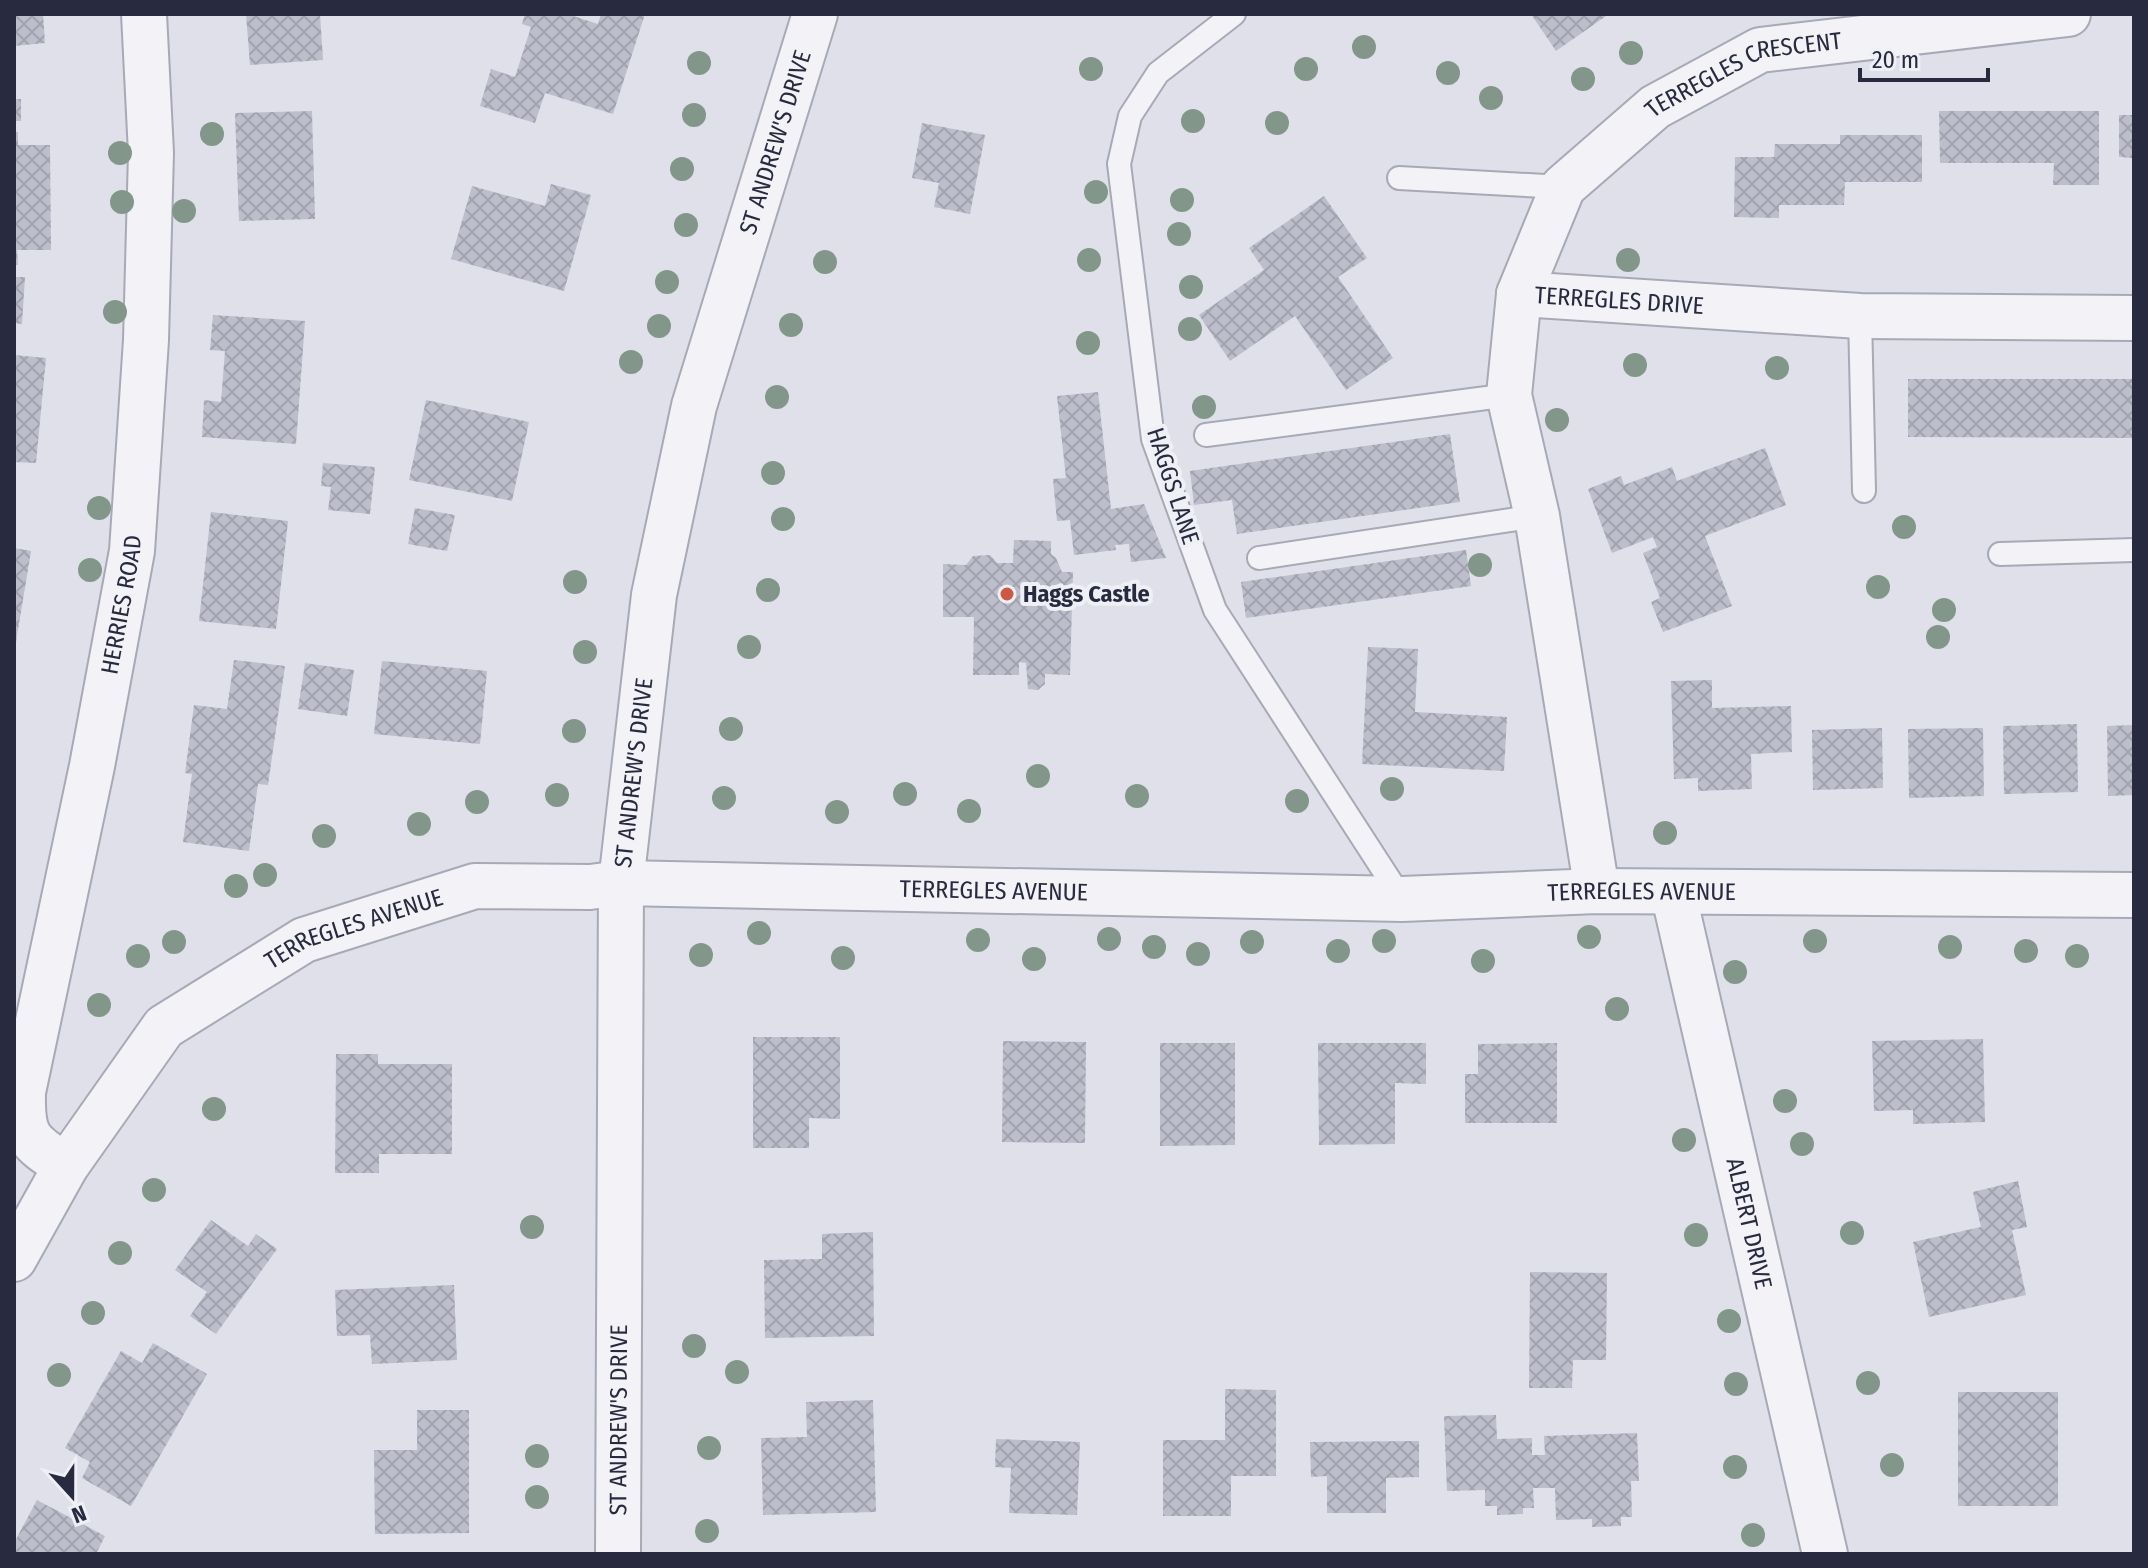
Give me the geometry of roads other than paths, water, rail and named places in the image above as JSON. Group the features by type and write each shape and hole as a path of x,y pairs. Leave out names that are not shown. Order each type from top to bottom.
{"street":[{"name":"HERRIES ROAD","path":"66,1166 34,1145 22,1123 23,1092 92,766 132,551 146,340 150,168 144,14"},
{"name":"ST ANDREW'S DRIVE","path":"618,1554 621,883 654,595 694,406 815,14"},
{"name":"TERREGLES CRESCENT","path":"1519,294 1563,187 1655,107 1760,50 2068,14"},
{"name":"TERREGLES DRIVE","path":"1597,891 1537,516 1509,395 1519,294 1860,316 2134,318"},
{"name":"TERREGLES AVENUE","path":"14,1259 66,1166 164,1027 304,940 475,886 590,887 621,883 1402,899 1597,891 2134,895"},
{"name":"ALBERT DRIVE","path":"1673,892 1825,1554"}],"lane":[{"name":"HAGGS LANE","path":"1234,14 1158,73 1130,116 1119,164 1153,439 1215,610 1402,899"},
{"path":"1399,178 1563,187"},
{"path":"1860,316 1864,491"},
{"path":"1206,435 1509,395"},
{"path":"1259,558 1537,516"},
{"path":"2000,554 2134,550"}],"place":[{"name":"Haggs Castle","path":"1007,594"}]}
